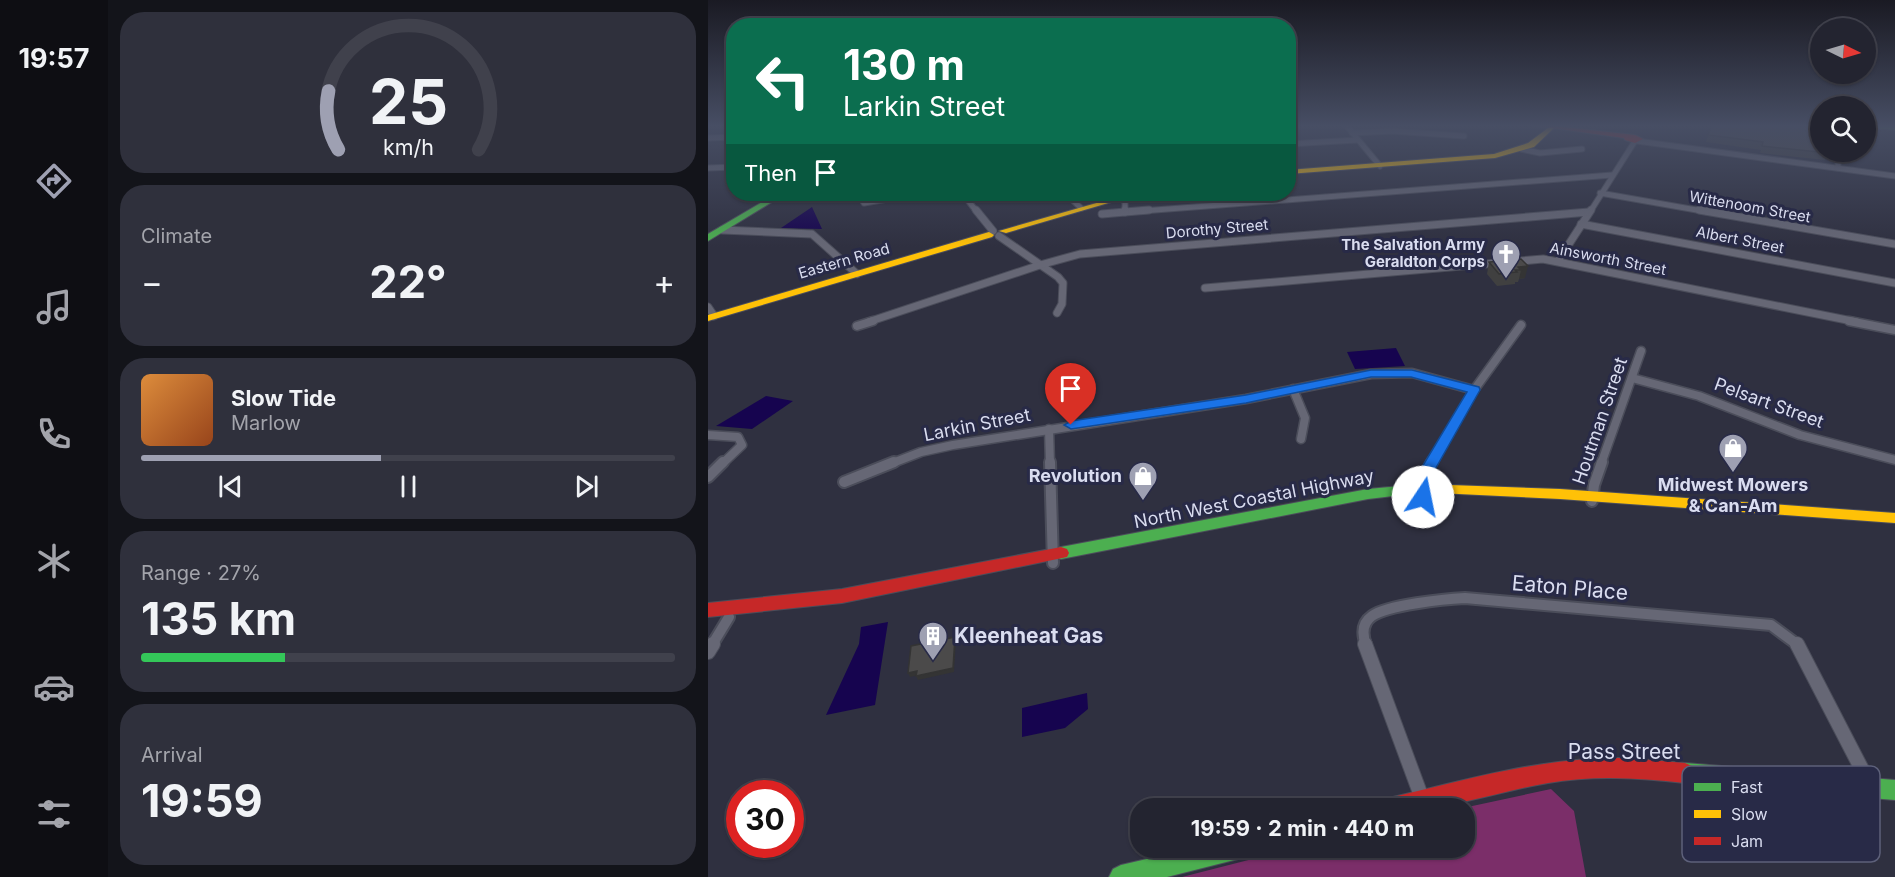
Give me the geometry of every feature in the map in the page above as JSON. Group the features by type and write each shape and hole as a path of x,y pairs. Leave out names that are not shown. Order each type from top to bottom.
{"main road":[{"path":"1296,171 1380,166"},
{"path":"708,238 770,201"},
{"name":"Eastern Road","path":"710,314 996,234 1104,201"},
{"name":"North West Coastal Highway","path":"708,619 856,601 1368,494 1422,493 1592,499 1895,518"},
{"name":"North West Coastal Highway","path":"708,610 842,597 1053,559"},
{"name":"Pass Street","path":"1435,798 1483,786 1583,769 1630,768 1682,772"},
{"name":"Pass Street","path":"1880,789 1895,790"},
{"path":"1120,877 1197,858"}],"street":[{"path":"1558,261 1618,166"},
{"path":"1824,166 1895,176"},
{"path":"708,168 726,167"},
{"path":"1296,199 1612,175"},
{"name":"Wittenoom Street","path":"1600,193 1895,244"},
{"path":"969,201 996,234 1063,283 1062,304 1058,313"},
{"path":"1074,201 1081,207"},
{"path":"1124,201 1125,212"},
{"path":"1102,214 1270,201"},
{"name":"Dorothy Street","path":"857,326 1080,254 1589,212"},
{"name":"Albert Street","path":"1581,224 1895,283"},
{"path":"722,230 812,234 856,274"},
{"name":"Ainsworth Street","path":"1205,288 1530,260 1558,261 1895,330"},
{"path":"1422,493 1421,482 1474,390 1521,325"},
{"name":"Houtman Street","path":"1592,499 1641,351"},
{"name":"Larkin Street","path":"844,482 921,452 1049,429 1246,399 1371,374 1412,373 1474,390"},
{"name":"Pelsart Street","path":"1632,378 1699,396 1800,435 1895,460"},
{"path":"1293,389 1305,418 1301,439"},
{"path":"1049,429 1053,559"},
{"path":"708,435 738,437 742,445 708,477"},
{"name":"Eaton Place","path":"1422,798 1363,638 1362,629 1371,616 1377,613 1436,600 1465,598 1771,625 1796,642 1861,766"},
{"path":"708,652 729,617"}],"shaded area":[{"path":"812,207 822,229 781,228"},
{"path":"1396,348 1405,366 1355,369 1347,352"},
{"path":"766,396 793,401 752,429 716,426"},
{"path":"888,622 875,705 826,715 859,644 861,627"},
{"path":"1087,693 1088,709 1065,728 1022,737 1022,708"},
{"path":"1551,789 1574,811 1586,877 1182,877 1257,858 1475,858 1475,805"}],"building":[{"path":"1521,259 1528,266 1518,267 1521,270 1515,270 1517,272 1499,274 1489,262"},
{"name":"Kleenheat Gas","path":"955,637 953,668 916,676 917,671 908,673 911,646"}],"traffic: fast":[{"path":"708,238 769,201"},
{"path":"1061,553 1368,494 1422,489"},
{"path":"1880,789 1895,790"},
{"path":"1121,877 1198,858"}],"traffic: slow":[{"path":"1296,171 1367,166"},
{"path":"1003,231 1110,201"},
{"path":"708,318 989,235"},
{"path":"1422,489 1560,494 1895,518"}],"traffic: jam":[{"path":"708,610 842,596 1061,553"},
{"path":"1435,798 1503,782 1570,770 1613,768 1682,773"}],"place":[{"name":"The Salvation Army Geraldton Corps","path":"1506,280"},
{"name":"Midwest Mowers & Can-Am","path":"1733,474"},
{"name":"Revolution","path":"1143,502"},
{"name":"Kleenheat Gas","path":"933,662"}],"route":[{"path":"1071,425 1246,399 1371,374 1412,373 1474,390 1421,482 1423,497"}]}
